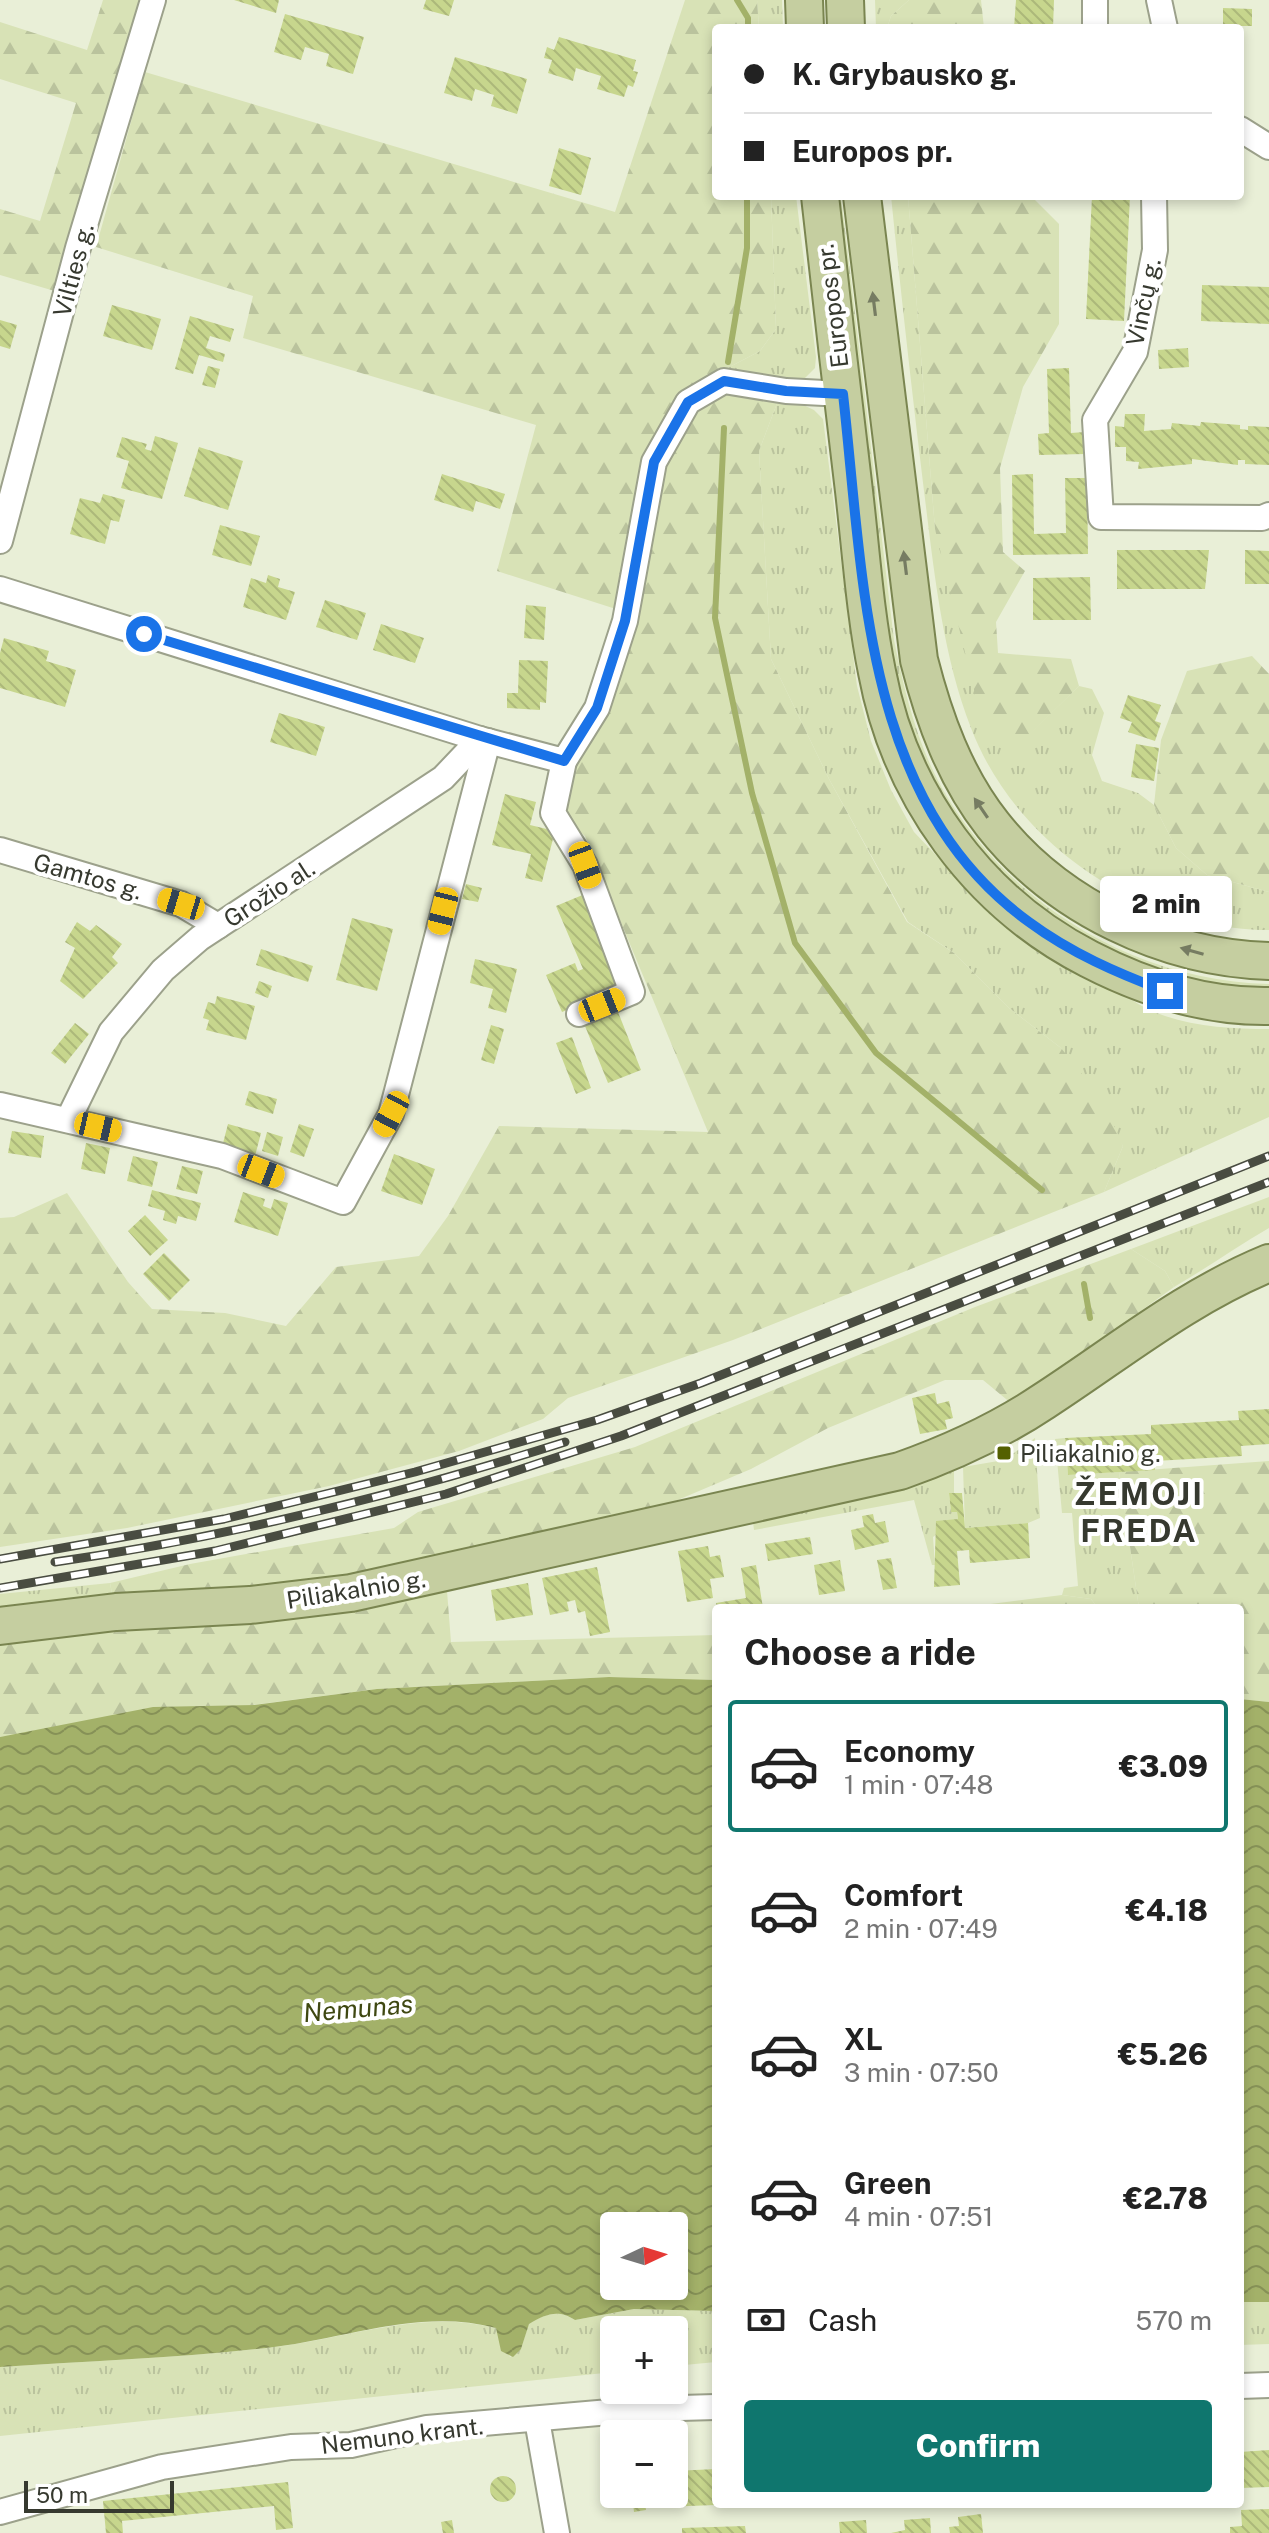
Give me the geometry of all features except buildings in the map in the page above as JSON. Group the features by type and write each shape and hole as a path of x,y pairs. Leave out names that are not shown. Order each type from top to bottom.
{"main road":[{"path":"804,0 805,24"},
{"path":"845,0 846,24"},
{"name":"Europos pr.","path":"820,200 877,672 908,768 950,843 992,890 1028,922 1101,965 1198,1000 1269,1006"},
{"name":"Europos pr.","path":"862,200 919,660 937,726 959,770 993,825 1035,870 1088,906 1170,945 1205,955 1269,961"},
{"name":"Piliakalnio g.","path":"0,1626 116,1612 250,1605 351,1593 900,1471 987,1434 1042,1403 1177,1309 1235,1277 1269,1263"}],"street":[{"name":"Vilties g.","path":"0,541 78,248 153,0"},
{"path":"1095,0 1095,24"},
{"path":"1159,0 1164,24"},
{"path":"1244,131 1269,147"},
{"name":"Vinčų g.","path":"1154,200 1155,250 1135,352 1095,420 1101,517 1262,518 1269,515"},
{"path":"579,1014 632,992 585,865 553,813 564,761 597,708 625,621 654,462 688,402 724,381 786,391 843,394"},
{"path":"0,589 484,740 564,761"},
{"path":"0,1105 222,1156 343,1202 391,1114 484,740"},
{"name":"Grožio al.","path":"68,1120 111,1032 163,970 218,926 443,778 484,740"},
{"name":"Gamtos g.","path":"0,850 181,904 218,926"},
{"path":"1244,2386 1269,2385"},
{"name":"Nemuno krant.","path":"0,2512 162,2467 291,2447 351,2445 427,2428 644,2409 712,2407"},
{"path":"537,2420 557,2533"}],"green space":[{"path":"103,0 143,0 58,292 0,275 0,209 40,221 76,103 0,79 0,22 87,50"},
{"path":"685,0 757,0 759,24 712,24 712,200 771,200 776,329 760,351 722,371 685,398 619,610 497,571 536,425 243,338 253,296 96,247 145,72 615,212"},
{"path":"757,0 782,0 783,24 759,24"},
{"path":"875,0 909,0 891,16 888,24 876,24"},
{"path":"909,0 981,0 984,24 888,24 891,16"},
{"path":"771,200 796,200 815,368 798,385 722,371 760,351 776,329"},
{"path":"834,200 841,200 894,640 914,723 938,782 977,839 1010,875 1046,906 1086,932 1129,953 1174,969 1221,980 1269,984 1269,992 1192,983 1128,961 1047,918 961,834 918,754 893,674"},
{"path":"891,200 908,200 935,529 1019,744 1079,686 1092,689 1104,713 1092,755 1102,781 1138,793 1154,805 1176,848 1207,875 1269,892 1269,930 1222,926 1176,915 1132,897 1090,873 1052,844 1019,809 992,771 961,700 940,611"},
{"path":"908,200 1035,200 1059,224 1059,324 1023,387 1000,468 1003,552 1025,571 996,622 998,653 1071,659 1079,686 1019,745 978,706 935,529"},
{"path":"737,391 779,398 759,451 771,659 829,779 907,922 954,953 1009,1008 1061,1048 1103,1100 1123,1146 1104,1192 733,1340 568,1398 543,1419 459,1451 329,1486 127,1528 0,1547 0,1218 14,1217 67,1193 128,1282 152,1309 225,1313 286,1326 336,1267 419,1256 448,1216 499,1126 708,1132 585,836 558,812 574,763 589,744 629,622 661,468 693,416 711,400"},
{"path":"786,397 814,410 823,419 857,686 871,741 891,790 914,832 973,894 1136,1002 1190,1023 1269,1029 1269,1117 1104,1192 1123,1146 1061,1048 1009,1008 954,953 908,922 829,779 771,659 759,451 779,398"},
{"path":"1252,656 1269,674 1269,892 1207,875 1176,848 1154,805 1161,740 1187,671"},
{"path":"1269,1197 1269,1228 1174,1287 1165,1271 1131,1249"},
{"path":"1131,1249 1165,1271 1174,1287 1012,1404 983,1380 945,1380 828,1428 751,1469 673,1502 639,1522 446,1568 114,1604 110,1583 190,1564 394,1528 418,1512 635,1447 975,1307"},
{"path":"1035,1438 1040,1518 1028,1523 965,1528 963,1467 1004,1460"},
{"path":"1065,1438 1068,1475 1119,1472 1138,1604 1095,1604 1091,1599 1062,1595 1064,1588 1078,1586 1072,1513 1062,1513 1055,1439"},
{"path":"1269,1461 1269,1702 1244,1699 1244,1604 1138,1604 1119,1472"},
{"path":"954,1468 954,1493 949,1494 951,1512 957,1512 958,1519 933,1537 935,1565 932,1565 914,1500 754,1530 753,1522"},
{"path":"110,1583 114,1604 0,1617 0,1594"},
{"path":"447,1591 451,1642 712,1635 712,1680 608,1677 377,1689 0,1737 0,1640 385,1603"},
{"path":"1062,1595 1091,1599 1095,1604 991,1604"},
{"path":"1244,2302 1269,2302 1269,2344 1244,2345"},
{"path":"634,2309 712,2311 712,2362 688,2365 688,2316 600,2316 600,2373 0,2436 0,2367 240,2351 385,2327 440,2322 496,2328 510,2357 521,2349 529,2323 552,2314 575,2320"}],"water":[{"name":"Nemunas","path":"609,1677 712,1680 712,2311 634,2309 575,2320 552,2314 529,2324 521,2349 513,2357 501,2351 496,2328 440,2321 240,2351 0,2367 0,1737 153,1707 254,1705 377,1689"},
{"path":"1244,1699 1269,1702 1269,2302 1244,2302"}],"waterway":[{"path":"737,0 748,18 748,24"},
{"path":"728,362 747,248 747,200"},
{"path":"724,428 715,618 752,793 795,943 876,1053 1042,1190"},
{"path":"1084,1284 1090,1318"}],"railway":[{"path":"0,1559 224,1519 415,1472 597,1420 701,1383 1269,1156"},
{"path":"0,1588 215,1551 446,1494 621,1436 1269,1182"},
{"path":"55,1562 185,1540 313,1512 439,1480 565,1442"}],"place":[{"name":"Piliakalnio g.","path":"1004,1453"}],"district":[{"name":"ŽEMOJI FREDA","path":"1139,1512"}],"route":[{"path":"144,634 480,739 564,761 597,708 625,621 654,462 688,402 724,381 786,391 843,394 877,672 887,713 908,768 931,813 950,843 992,890 1028,922 1069,949 1112,971 1165,991"}]}
